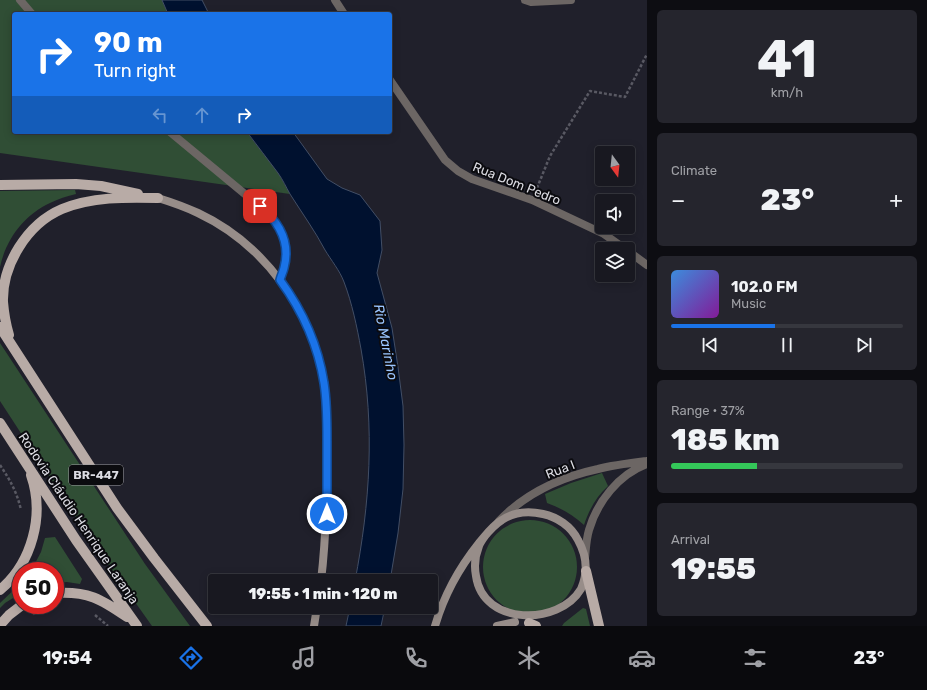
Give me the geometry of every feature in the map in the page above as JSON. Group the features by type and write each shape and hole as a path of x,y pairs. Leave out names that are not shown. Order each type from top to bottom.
{"main road":[{"path":"0,185 76,184 101,186 158,198 178,204 198,213 238,237 274,272 289,292 311,335 324,381 326,405 327,514 322,574"},
{"path":"15,350 8,335 5,318 3,301 5,285 9,268 16,253 24,240 35,228 47,218 61,210 78,204 116,198 158,198"},
{"name":"BR-447","path":"0,327 117,508 204,622"},
{"name":"Rodovia Cláudio Henrique Laranja","path":"0,423 76,540 135,623"},
{"path":"0,590 13,577 21,565 33,537 36,523 35,492 32,478 26,464"},
{"path":"435,626 447,593 470,554 493,527 502,520 525,512 549,515 560,520 577,537 585,559 586,571 599,626"},
{"path":"485,536 479,546 476,558 476,581 480,593 487,603 496,611 517,621 533,624 553,618 563,612 572,604 579,594 584,583 586,571"},
{"path":"64,592 93,597 104,602 135,623"},
{"path":"0,625 12,613"},
{"path":"314,626 316,614"},
{"path":"497,626 517,621"}],"street":[{"path":"20,0 30,12"},
{"path":"335,0 343,12"},
{"path":"525,0 530,2 571,0"},
{"name":"Rua Dom Pedro","path":"392,83 446,160 458,171 472,179 532,200 604,234 615,242"},
{"path":"172,134 269,214 276,222 282,232 286,256 280,280"},
{"path":"635,256 647,265"},
{"name":"Rua I","path":"493,527 522,500 549,485 599,469 647,462"},
{"name":"Rua I","path":"585,559 589,530 594,516 601,504 609,492 620,481 647,462"}],"path":[{"path":"532,200 550,156 590,91 625,97 647,54"},
{"path":"0,465 18,496 21,516"},
{"path":"90,613 108,626"},
{"path":"27,617 34,614"}],"green space":[{"path":"0,0 162,0 167,12 12,12 12,134 249,134 279,174 290,194 0,153"},
{"path":"75,190 76,194 50,203 32,214 24,221 7,247 0,267 0,191"},
{"path":"0,343 145,564 190,626 152,626 86,533 0,401"},
{"path":"602,473 608,486 593,504 584,525 567,512 547,503 545,494 571,483"},
{"path":"530,520 548,524 563,534 573,549 577,567 573,585 563,600 548,610 530,614 512,610 497,600 487,585 483,567 487,549 497,534 512,524"},
{"path":"55,537 82,579 80,584 64,582 64,562 36,562 41,552 45,538"},
{"path":"12,592 12,599 0,608 0,603"},
{"path":"583,608 586,609 590,626 562,626 564,623"}],"water":[{"path":"162,0 202,0 208,12 167,12"},
{"name":"Rio Marinho","path":"248,134 294,134 327,179 342,188 360,195 380,221 382,250 377,273 392,328 403,406 403,489 391,574 356,574 364,523 369,465 368,408 361,349 354,315 342,278 280,176"},
{"path":"349,614 384,614 381,626 346,626"}],"route":[{"path":"260,206 276,222 282,232 286,256 280,280 289,292 311,335 324,381 326,405 327,514"}]}
